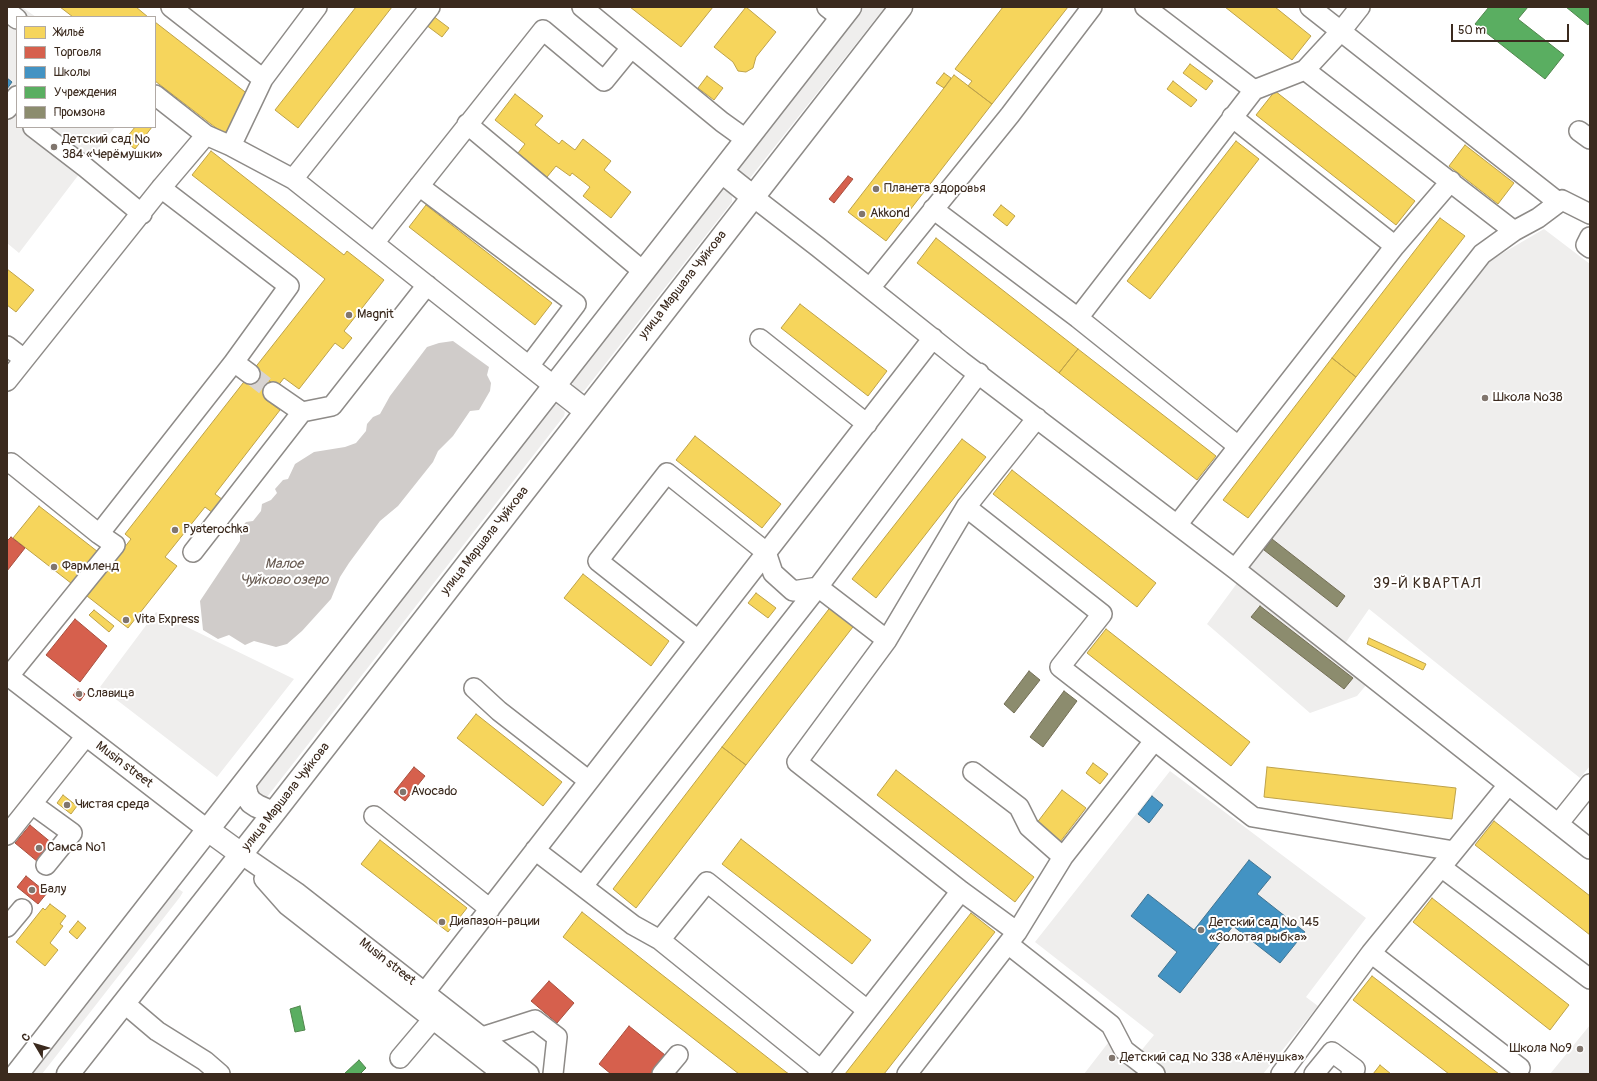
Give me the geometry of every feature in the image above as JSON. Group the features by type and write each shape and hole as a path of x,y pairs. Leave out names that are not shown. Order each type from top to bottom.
{"main road":[{"name":"улица Маршала Чуйкова","path":"68,1074 901,7"},
{"path":"17,1074 747,140 839,11"},
{"path":"722,172 752,196"},
{"path":"554,386 586,411"},
{"path":"244,784 246,796 251,802 273,813"},
{"name":"Musin street","path":"208,830 241,854"}],"street":[{"path":"171,7 263,79"},
{"path":"231,146 263,79 317,7"},
{"path":"293,179 430,7"},
{"path":"582,7 722,122 747,140"},
{"path":"870,288 1010,115 1092,7"},
{"path":"1145,7 1254,90"},
{"path":"1310,7 1558,202"},
{"path":"1078,318 1254,90 1305,70 1341,31 1360,7"},
{"path":"7,11 16,18"},
{"path":"374,243 543,30 604,82 632,48"},
{"path":"1305,70 1514,231"},
{"path":"156,96 206,136 231,146 293,179 554,386"},
{"path":"1232,117 1395,246"},
{"path":"467,124 644,272"},
{"path":"34,128 85,166 142,214"},
{"path":"7,381 142,214 161,188 206,136"},
{"path":"1177,525 1395,246 1451,182"},
{"path":"420,186 576,304 529,366"},
{"path":"99,534 234,362 289,286 161,188"},
{"path":"752,196 979,374 1235,570 1590,849"},
{"path":"1235,570 1482,254 1514,231 1538,218 1562,200 1590,214"},
{"path":"933,209 1078,318 1238,446"},
{"path":"1590,237 1586,245 1590,248"},
{"path":"193,552 302,412 332,406 427,285"},
{"path":"420,998 934,338"},
{"path":"760,339 867,424"},
{"path":"7,346 24,359"},
{"path":"234,362 250,374"},
{"path":"583,886 818,586 979,374"},
{"path":"273,392 302,412"},
{"path":"1037,418 966,507 887,640 797,762 961,891 1111,1025 1124,1050 1155,1074"},
{"path":"7,464 11,463 99,534 115,544 8,676"},
{"path":"698,640 598,561 667,473 766,552 772,573 793,591 818,586 887,640"},
{"path":"966,507 1102,614 1060,667 1253,817 1454,851"},
{"name":"Musin street","path":"8,676 208,830"},
{"path":"474,688 499,711 589,781"},
{"path":"7,835 86,736"},
{"path":"907,1074 1012,938 1063,857 1154,741"},
{"path":"973,772 1019,807 1029,827 1063,857"},
{"path":"1558,824 1590,784"},
{"path":"1282,1074 1371,953 1508,785"},
{"path":"32,804 72,833 46,864"},
{"path":"374,816 490,909"},
{"path":"535,850 633,926 660,940 819,1072 961,891"},
{"name":"Musin street","path":"241,854 287,905 420,998 482,1037 529,1074"},
{"path":"1441,867 1590,979"},
{"path":"660,940 707,882 867,1010"},
{"path":"7,927 22,909"},
{"path":"1371,953 1520,1068"},
{"name":"Musin street","path":"420,998 433,1019 503,1074"},
{"path":"124,1003 157,1031 205,1061 220,1074"},
{"path":"400,1058 433,1019"},
{"path":"482,1037 535,1020 558,1037 552,1074"},
{"path":"1314,1074 1332,1052 1355,1069 1351,1074"},
{"path":"662,1074 678,1055"}],"shaded area":[{"name":"Детский сад № 384 «Черёмушки»","path":"7,7 22,7 35,16 16,16 16,128 114,128 19,253 7,243"},
{"path":"864,7 885,7 750,178 745,179 737,172 737,167"},
{"path":"723,190 729,192 732,197 732,202 584,391 579,392 575,390 572,382 717,193"},
{"name":"Школа №38","path":"1544,229 1590,264 1590,766 1580,778 1369,609 1344,645 1377,672 1357,696 1310,713 1207,624 1274,533 1491,260"},
{"path":"557,404 565,412 564,416 267,797 263,799 258,797 255,787 551,406"},
{"path":"156,612 294,679 217,777 100,687"},
{"name":"Детский сад № 145 «Золотая рыбка»","path":"1170,771 1366,918 1306,997 1318,1006 1263,1074 1167,1074 1140,1052 1154,1035 1035,942"},
{"path":"177,888 183,892 180,897 42,1074 31,1074"},
{"name":"Школа №9","path":"1590,1025 1590,1074 1550,1074"},
{"name":"Детский сад № 338 «Алёнушка»","path":"1108,1043 1149,1074 1084,1074"}],"water":[{"name":"Малое Чуйково озеро","path":"453,341 489,367 487,375 491,383 490,391 479,410 470,411 453,436 438,451 433,462 398,506 380,521 340,577 331,599 302,631 287,644 276,647 254,641 245,645 229,635 218,639 203,630 200,601 240,541 240,529 246,522 253,521 261,511 262,504 271,500 277,493 275,489 283,480 288,479 295,464 314,452 345,447 356,443 366,431 367,424 373,417 380,414 390,396 427,347"}],"building: Жильё":[{"path":"60,7 136,7 147,16 72,16"},
{"path":"356,7 392,7 298,128 275,110"},
{"path":"630,7 713,7 681,47"},
{"path":"746,7 776,32 756,57 753,68 746,72 738,71 733,62 714,47"},
{"path":"1003,7 1068,7 992,104 968,86 972,81 955,69"},
{"path":"1225,7 1275,7 1311,36 1292,60"},
{"path":"433,16 449,28 442,37 426,25"},
{"path":"156,23 249,95 244,109 224,134 156,82"},
{"path":"1190,64 1213,81 1206,90 1183,73"},
{"path":"944,73 951,78 944,88 936,83"},
{"path":"954,75 992,104 886,241 848,212"},
{"path":"707,76 723,88 714,100 698,88"},
{"path":"1173,81 1197,100 1191,107 1167,89"},
{"path":"1275,91 1415,201 1396,225 1256,115"},
{"path":"515,94 543,116 535,125 559,144 562,140 575,150 583,139 611,161 604,170 631,192 611,218 583,196 590,187 572,173 570,176 556,166 547,177 518,153 525,144 495,120"},
{"path":"134,128 151,128 135,149 124,141"},
{"path":"1236,141 1259,159 1150,299 1127,281"},
{"path":"1465,145 1514,183 1498,204 1449,166"},
{"path":"211,151 344,255 347,251 384,280 344,331 352,338 343,349 335,343 299,389 284,378 277,387 254,369 325,279 192,175"},
{"path":"426,205 552,303 535,325 409,227"},
{"path":"1001,205 1015,216 1007,226 993,215"},
{"path":"1440,218 1465,236 1356,377 1332,358"},
{"path":"936,238 1078,349 1059,373 917,263"},
{"path":"7,269 34,290 16,312 7,305"},
{"path":"800,304 887,371 868,396 781,328"},
{"path":"1078,349 1216,456 1197,480 1059,373"},
{"path":"1332,358 1356,377 1248,518 1223,500"},
{"path":"254,369 277,387 266,400 280,410 215,494 223,500 213,513 205,507 165,557 177,566 128,628 87,596 131,539 125,534"},
{"path":"695,436 781,504 762,528 676,460"},
{"path":"962,439 986,457 876,598 852,579"},
{"path":"1012,470 1156,583 1137,607 993,494"},
{"path":"39,506 102,555 76,587 13,538"},
{"path":"583,574 669,641 651,666 564,598"},
{"path":"756,593 776,608 768,618 748,603"},
{"path":"832,605 856,623 746,765 722,747"},
{"path":"94,610 114,626 109,632 89,615"},
{"path":"1106,629 1250,742 1231,766 1087,653"},
{"path":"1369,638 1426,664 1423,670 1367,644"},
{"path":"476,714 562,782 543,806 457,738"},
{"path":"722,747 746,765 636,908 613,889"},
{"path":"1093,763 1108,774 1100,784 1086,773"},
{"path":"1267,767 1456,788 1452,819 1264,797"},
{"path":"896,770 1034,877 1015,902 877,795"},
{"path":"1062,790 1086,808 1060,842 1036,824"},
{"name":"Чистая среда","path":"63,795 77,806 71,814 57,803"},
{"path":"1494,821 1590,896 1590,935 1475,845"},
{"path":"741,839 871,940 852,964 722,864"},
{"path":"380,840 467,908 448,932 361,864"},
{"path":"1432,898 1569,1005 1550,1030 1413,922"},
{"path":"50,904 66,916 60,924 63,926 50,943 58,950 45,966 16,942 43,908 45,910"},
{"path":"582,912 789,1074 739,1074 563,937"},
{"path":"971,913 995,932 884,1074 845,1074"},
{"path":"78,921 86,928 77,939 69,932"},
{"path":"1372,976 1499,1074 1449,1074 1353,1000"},
{"path":"1380,1065 1391,1074 1373,1074"}],"building: Торговля":[{"path":"848,176 853,179 834,203 829,199"},
{"path":"11,537 25,548 7,571 7,541"},
{"path":"75,619 107,646 80,682 46,655"},
{"name":"Славица","path":"78,689 85,694 80,701 73,695"},
{"path":"414,767 425,776 405,801 394,792"},
{"path":"30,825 53,844 38,862 15,843"},
{"path":"26,876 47,893 38,904 17,887"},
{"path":"549,981 574,1003 557,1023 531,1001"},
{"path":"629,1026 665,1055 651,1074 611,1074 599,1064"}],"building: Школы":[{"path":"7,78 12,82 7,89"},
{"path":"1152,796 1163,805 1149,823 1138,814"},
{"path":"1249,860 1271,877 1257,894 1305,932 1280,963 1233,926 1180,993 1158,976 1177,952 1131,916 1148,894 1194,930"}],"building: Учреждения":[{"path":"1489,7 1528,7 1518,19 1564,55 1545,79 1475,24"},
{"path":"1566,7 1590,7 1590,22 1588,25"},
{"path":"300,1006 305,1030 295,1032 290,1009"},
{"path":"359,1060 366,1068 360,1074 344,1074"}],"building: Промзона":[{"path":"1272,539 1345,596 1337,607 1264,550"},
{"path":"1260,606 1353,678 1344,689 1251,617"},
{"path":"1029,671 1040,680 1014,713 1004,704"},
{"path":"1064,691 1077,701 1043,747 1030,737"}],"tunnel":[{"path":"250,374 273,392"}],"place":[{"name":"Детский сад № 384 «Черёмушки»","path":"54,147"},
{"name":"Планета здоровья","path":"876,189"},
{"name":"Akkond","path":"862,214"},
{"name":"Magnit","path":"349,315"},
{"name":"Школа №38","path":"1485,398"},
{"name":"Pyaterochka","path":"175,530"},
{"name":"Фармленд","path":"54,567"},
{"name":"Vita Express","path":"126,620"},
{"name":"Славица","path":"79,694"},
{"name":"Avocado","path":"403,792"},
{"name":"Чистая среда","path":"67,805"},
{"name":"Самса №1","path":"39,848"},
{"name":"Балу","path":"32,890"},
{"name":"Диапазон-рации","path":"442,922"},
{"name":"Детский сад № 145 «Золотая рыбка»","path":"1201,930"},
{"name":"Школа №9","path":"1580,1049"},
{"name":"Детский сад № 338 «Алёнушка»","path":"1112,1058"}],"district":[{"name":"39-Й КВАРТАЛ","path":"1427,584"}]}
